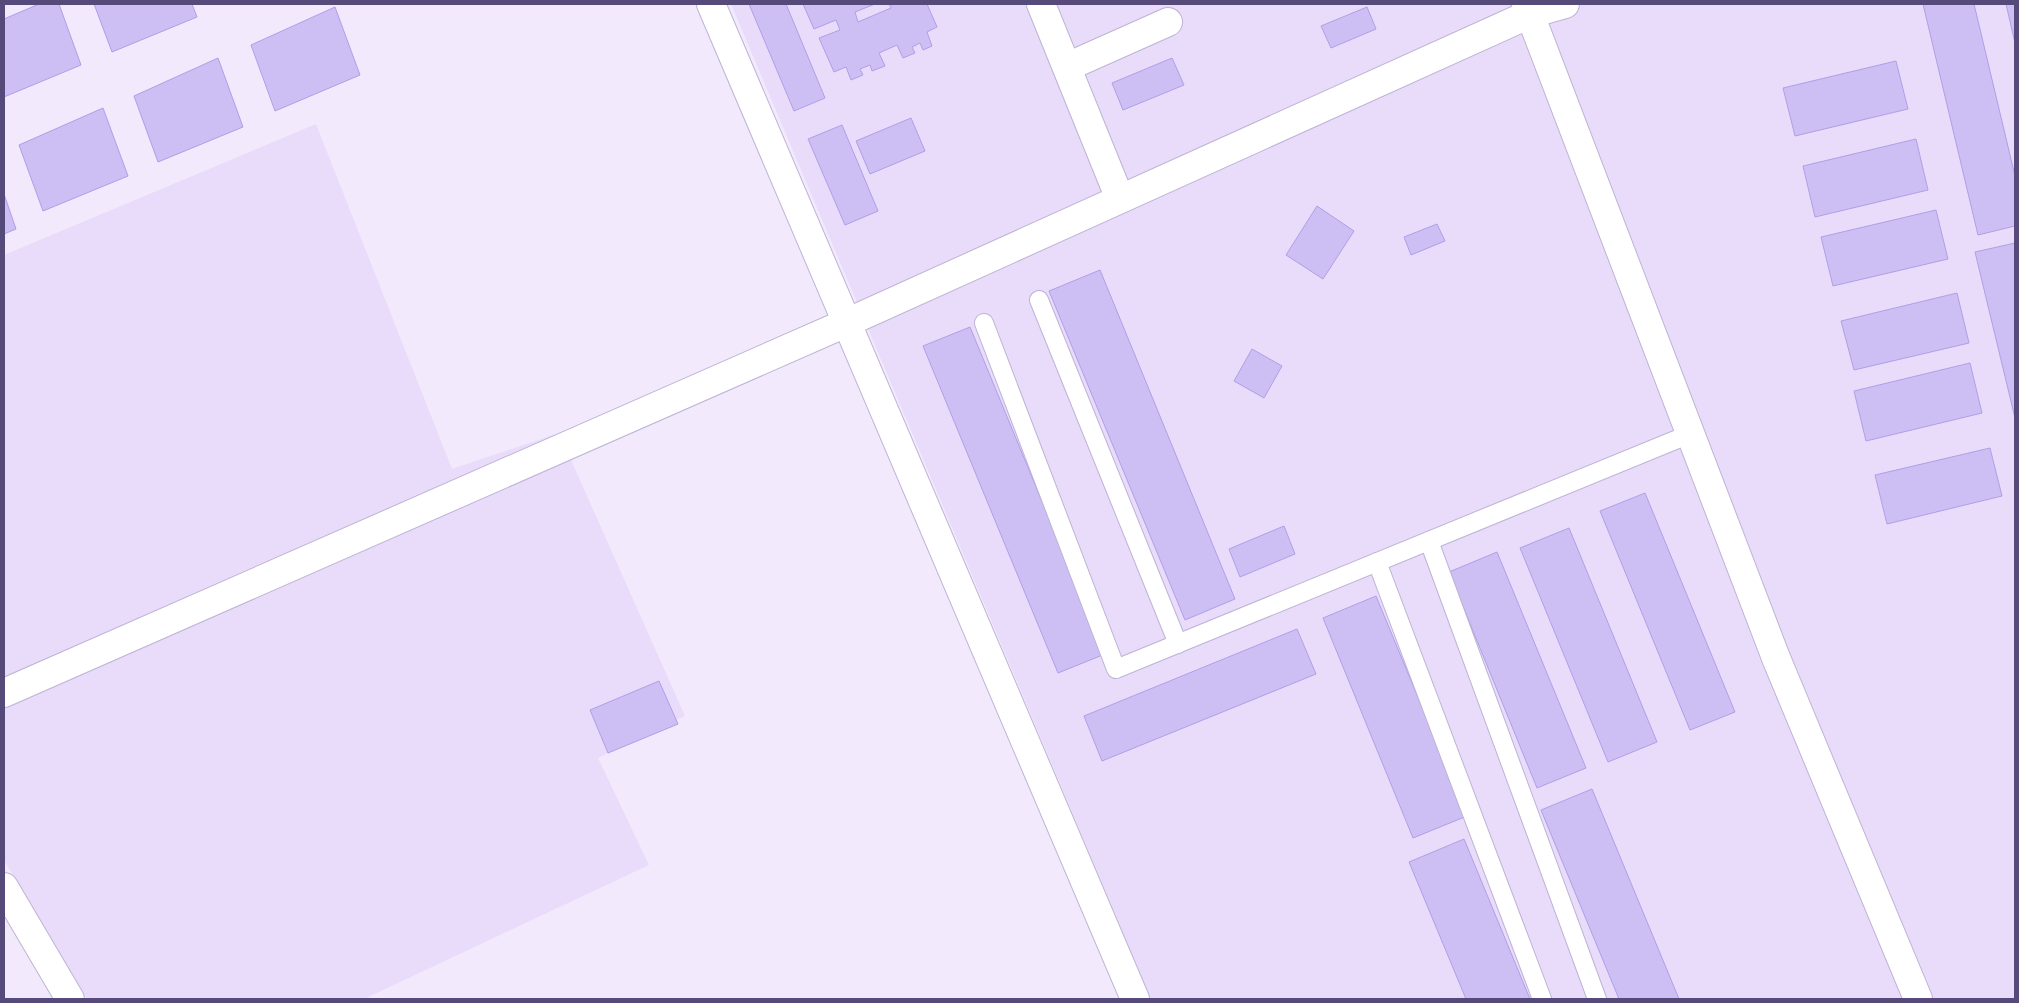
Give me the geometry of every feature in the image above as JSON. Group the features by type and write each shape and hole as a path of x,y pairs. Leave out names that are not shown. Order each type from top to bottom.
{"street":[{"path":"711,4 1135,999"},
{"path":"1041,4 1120,199"},
{"path":"4,693 846,323 1120,199 1528,9 1565,4"},
{"path":"1528,9 1776,658 1918,999"},
{"path":"1067,67 1168,22"},
{"path":"4,887 70,999"}],"lane":[{"path":"1039,300 1178,644"},
{"path":"984,323 1116,669 1690,434"},
{"path":"1430,541 1597,999"},
{"path":"1377,562 1542,999"}],"shaded area":[{"path":"731,4 2015,4 2015,999 1151,999"},
{"path":"316,124 452,469 559,433 685,716 598,758 649,865 364,999 87,999 4,860 4,255"}],"building":[{"path":"39,4 59,4 81,65 4,97 4,19"},
{"path":"94,4 192,4 197,17 112,52"},
{"path":"749,4 786,4 825,98 794,111"},
{"path":"803,4 875,4 855,12 858,22 891,8 889,4 927,4 937,27 927,32 932,46 923,50 920,43 912,47 915,53 903,58 897,45 879,53 885,66 872,71 870,65 860,69 863,75 851,80 846,67 834,72 819,38 840,30 836,20 814,29"},
{"path":"1923,4 1974,4 2015,176 2015,226 1978,235"},
{"path":"2006,4 2015,4 2015,43"},
{"path":"335,7 360,75 275,111 251,45"},
{"path":"1367,7 1376,29 1331,48 1321,26"},
{"path":"218,58 243,127 158,162 134,96"},
{"path":"1172,58 1184,85 1123,110 1112,83"},
{"path":"1896,61 1908,109 1795,136 1783,88"},
{"path":"103,108 128,176 43,211 19,145"},
{"path":"911,118 925,151 870,174 856,141"},
{"path":"842,125 878,211 845,225 808,139"},
{"path":"1916,139 1928,190 1815,217 1803,166"},
{"path":"4,194 16,229 4,234"},
{"path":"1317,206 1354,231 1323,279 1286,255"},
{"path":"1936,210 1948,259 1833,286 1821,237"},
{"path":"1437,224 1445,241 1411,255 1404,237"},
{"path":"2015,243 2015,418 1975,252"},
{"path":"1100,270 1235,599 1185,620 1049,291"},
{"path":"1957,293 1969,343 1854,370 1841,321"},
{"path":"970,327 1105,654 1058,673 923,346"},
{"path":"1252,349 1282,366 1264,398 1234,381"},
{"path":"1970,363 1982,413 1866,441 1854,391"},
{"path":"1990,448 2002,496 1887,524 1875,475"},
{"path":"1645,493 1735,712 1690,730 1600,511"},
{"path":"1284,526 1295,554 1240,577 1229,549"},
{"path":"1569,528 1657,742 1608,762 1520,548"},
{"path":"1497,552 1586,768 1537,788 1449,572"},
{"path":"1376,596 1467,816 1413,838 1323,618"},
{"path":"1297,629 1316,674 1102,761 1084,716"},
{"path":"659,681 678,724 608,753 590,710"},
{"path":"1592,789 1679,999 1619,999 1541,810"},
{"path":"1464,839 1530,999 1466,999 1409,862"}]}
